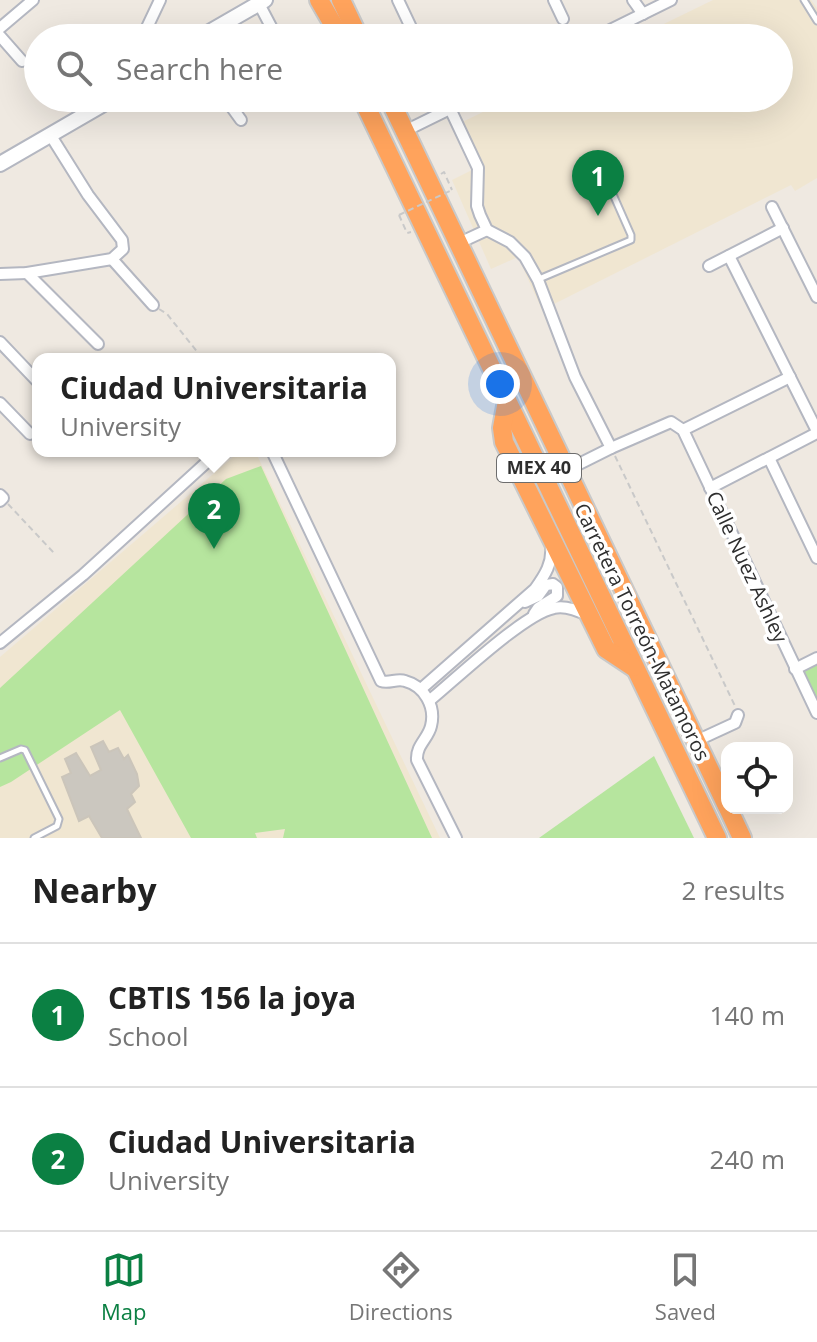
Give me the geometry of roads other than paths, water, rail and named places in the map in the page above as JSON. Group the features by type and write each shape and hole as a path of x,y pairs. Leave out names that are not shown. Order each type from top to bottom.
{"highway":[{"path":"317,0 327,24"},
{"path":"317,0 332,24"},
{"path":"341,0 352,24"},
{"name":"Carretera Torreón-Matamoros","path":"368,112 717,838"},
{"path":"381,112 388,124 405,131"},
{"name":"MEX 40","path":"396,112 721,794"},
{"path":"507,401 502,428 504,442 606,649 636,669"},
{"name":"MEX 40","path":"730,814 742,838"}],"street":[{"path":"0,28 33,0"},
{"path":"149,24 160,0"},
{"path":"398,0 409,24"},
{"path":"554,0 563,19"},
{"path":"633,0 643,14"},
{"path":"623,24 671,0"},
{"path":"222,24 261,1 271,24"},
{"path":"0,36 22,61"},
{"path":"0,164 90,112"},
{"path":"235,112 241,120"},
{"path":"405,131 444,112"},
{"path":"451,112 478,168 477,206 487,230 522,253 538,280 575,377 611,448"},
{"path":"0,274 27,273 112,259 121,253 123,245 51,136"},
{"path":"772,207 817,297"},
{"path":"709,266 783,228"},
{"path":"459,243 487,230"},
{"path":"710,488 817,432 729,256"},
{"path":"112,259 153,305"},
{"path":"27,273 98,344"},
{"path":"0,342 32,376"},
{"path":"567,470 671,422 679,426 790,377"},
{"path":"0,403 30,434"},
{"name":"Calle Nuez Ashley","path":"679,426 817,713"},
{"path":"0,643 83,575 212,457"},
{"path":"275,457 381,681 403,680 421,689 429,701 431,727 417,750 417,760 456,838"},
{"path":"769,458 817,558"},
{"path":"421,689 535,589 548,570 552,554 550,535"},
{"path":"429,701 538,608 557,596 557,587 546,585 531,601 519,603"},
{"path":"533,615 555,607 568,608 590,617"},
{"path":"795,669 817,658"},
{"path":"696,741 735,723 738,715"}],"lane":[{"path":"804,0 817,21"},
{"path":"538,280 631,240 608,183"},
{"path":"0,758 25,750 59,819 57,826 34,838"}],"place":[{"name":"CBTIS 156 la joya","path":"598,216"},
{"name":"Ciudad Universitaria","path":"214,549"}]}
